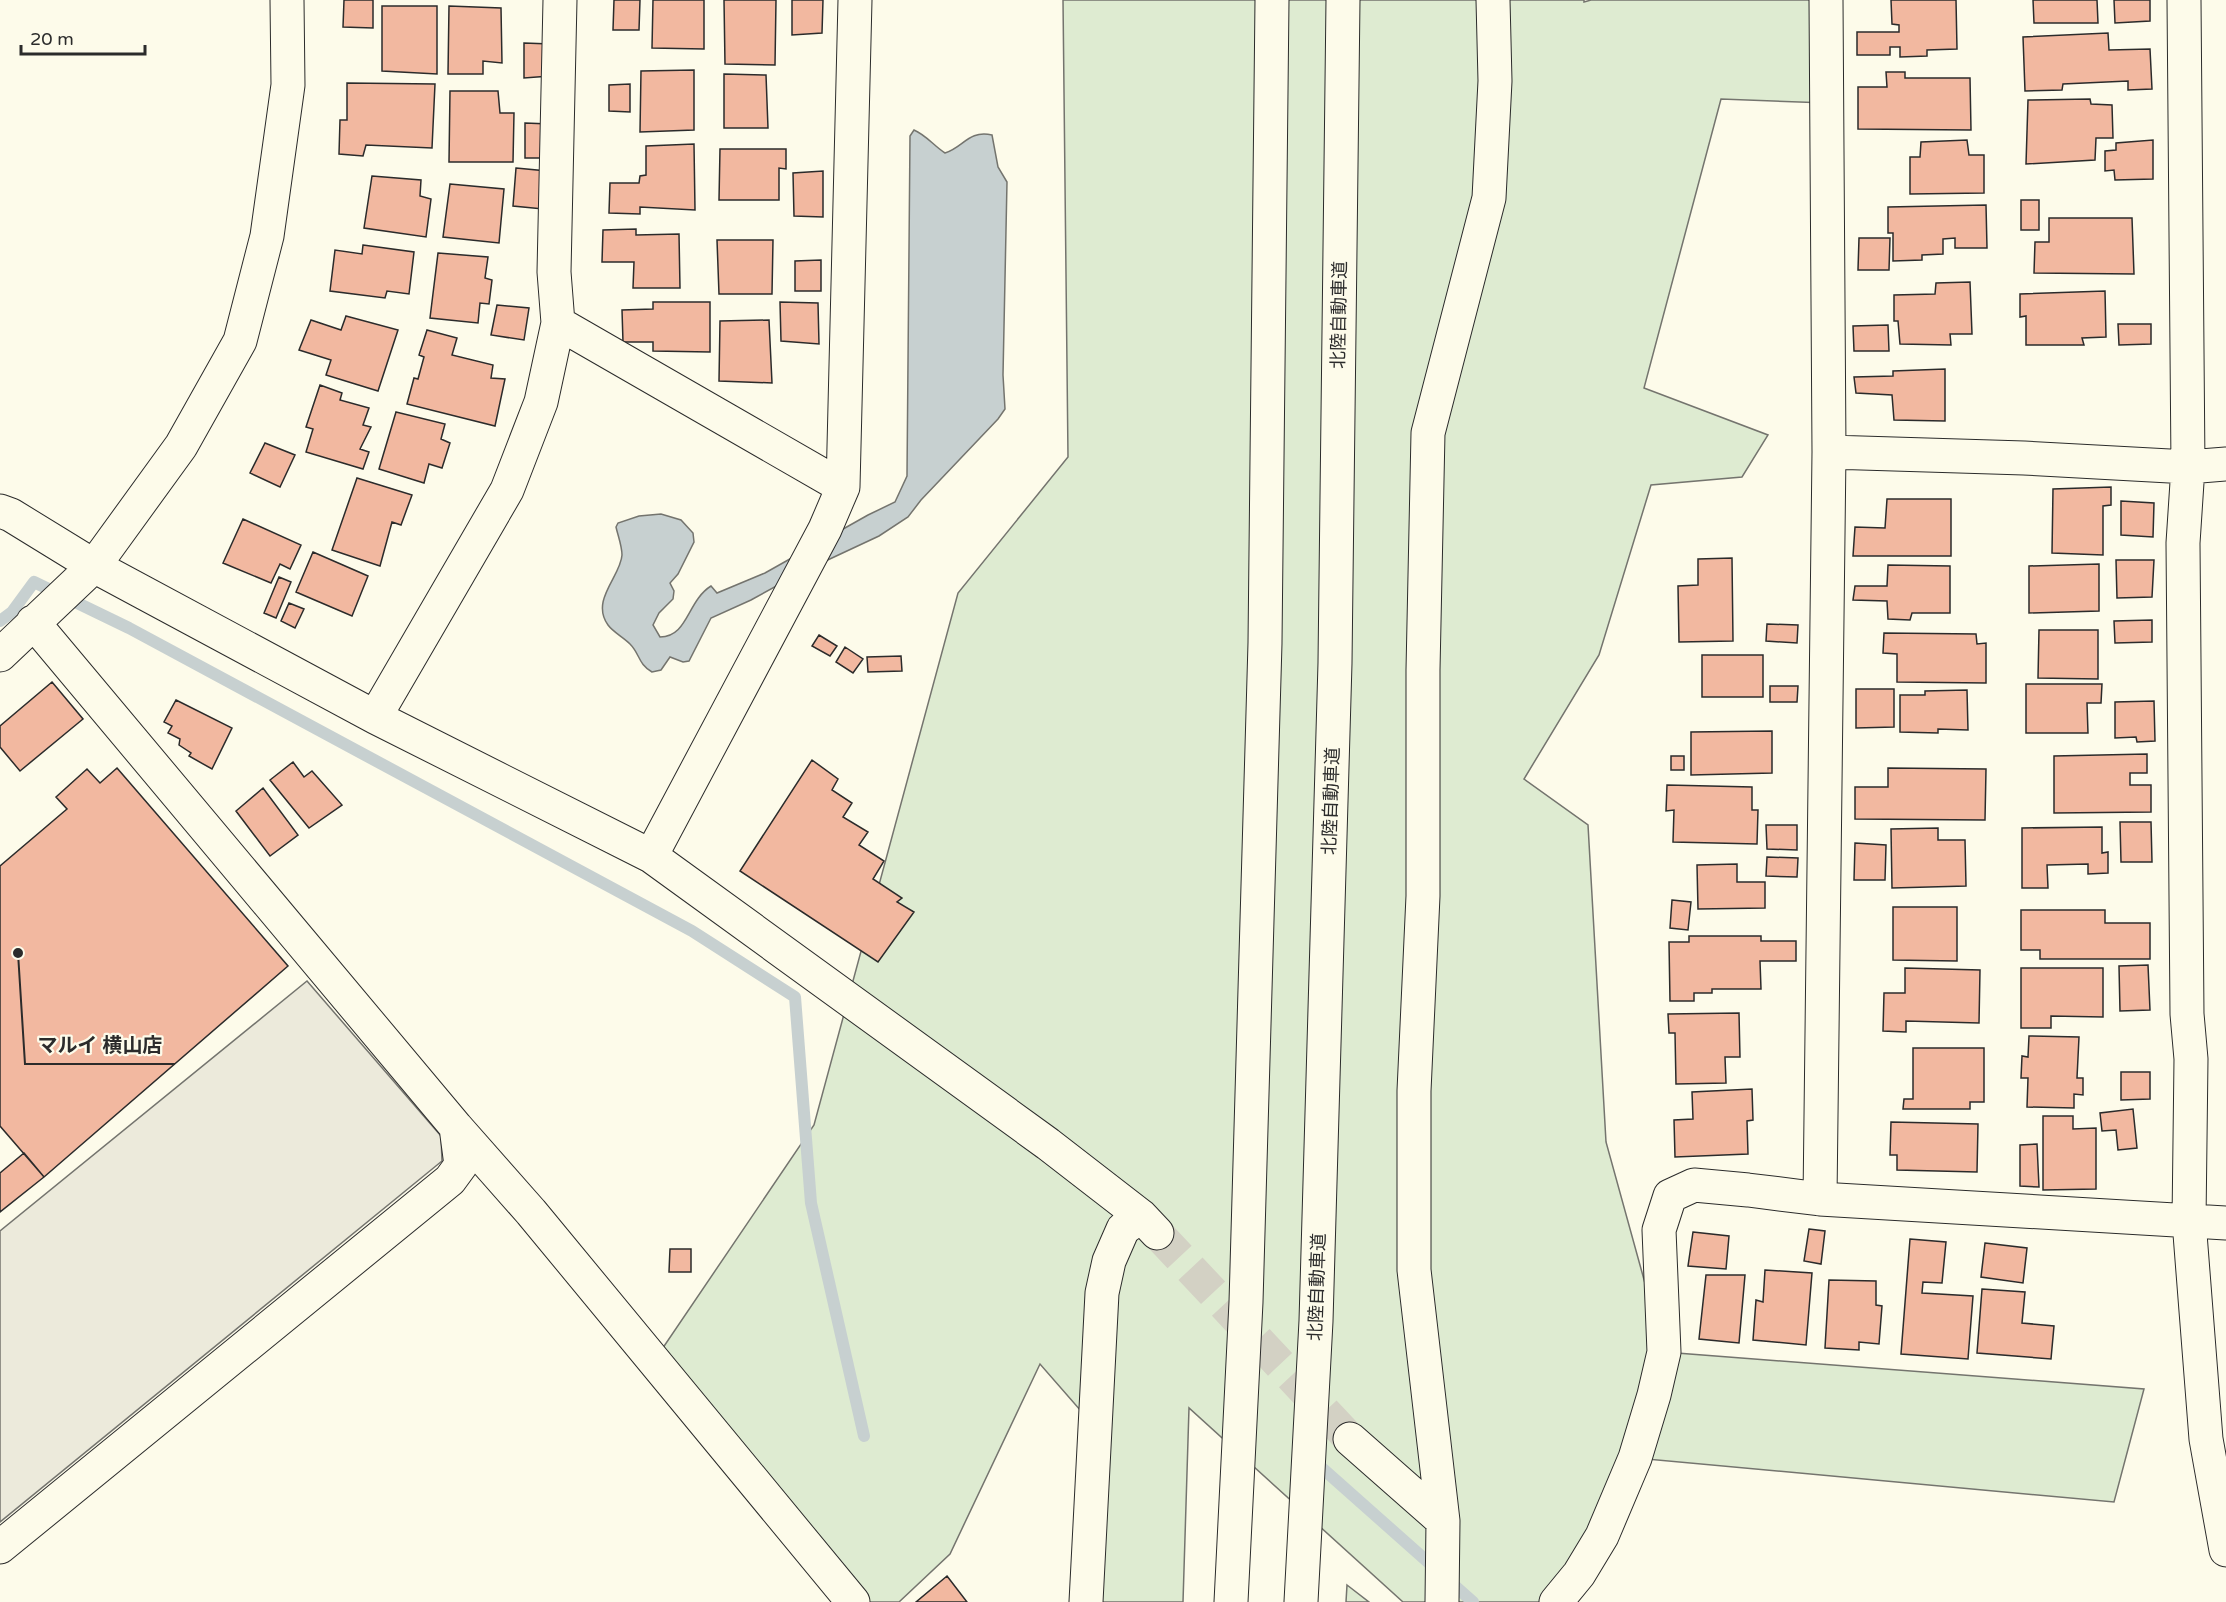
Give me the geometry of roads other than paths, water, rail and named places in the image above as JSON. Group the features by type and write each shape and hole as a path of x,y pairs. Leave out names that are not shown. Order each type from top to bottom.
{"main road":[{"path":"0,655 90,570 181,446 240,341 269,225 288,85 287,0"},
{"path":"375,717 507,490 541,402 558,323 554,272 560,0"},
{"path":"651,856 825,529 843,487 855,0"},
{"path":"1230,1602 1247,1290 1265,655 1272,0"},
{"name":"北陸自動車道","path":"1301,1602 1316,1310 1335,663 1343,0"},
{"path":"1442,1602 1443,1531 1414,1270 1414,1091 1423,896 1423,670 1428,433 1489,198 1495,81 1493,0"},
{"path":"1820,1199 1828,452 1826,0"},
{"path":"2184,0 2188,466 2183,555 2187,1014 2191,1059 2188,1221 2206,1439 2226,1550"},
{"path":"558,323 843,487"},
{"path":"1828,452 2188,466 2226,464"},
{"path":"0,511 11,515 90,570 651,856 1048,1144 1149,1224 1123,1229 1108,1261 1102,1293 1086,1602"},
{"path":"38,617 456,1127 531,1212 853,1602"},
{"path":"0,1547 450,1180 461,1165 456,1127"},
{"path":"1556,1602 1580,1574 1602,1536 1635,1458 1654,1395 1664,1352 1659,1230 1670,1196 1694,1185 1820,1199 2226,1223"},
{"path":"1350,1439 1443,1531"}],"waterway":[{"path":"0,621 12,612 34,582 129,628 692,931 795,997 811,1203 864,1436"},
{"path":"1322,1468 1473,1602"}],"tunnel":[{"path":"1157,1233 1350,1439"}],"place":[{"name":"マルイ 横山店","path":"18,953"}]}
